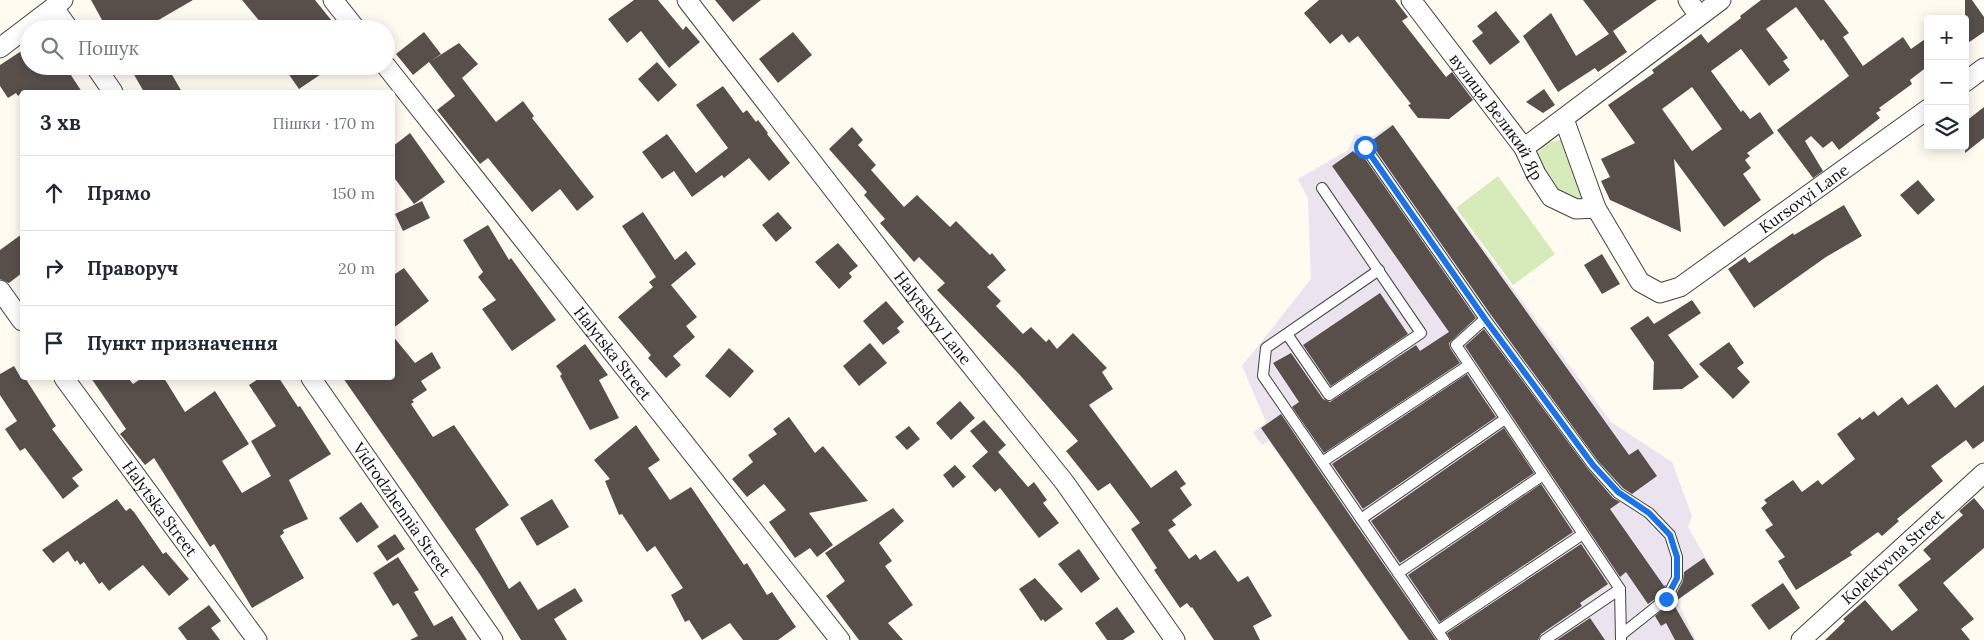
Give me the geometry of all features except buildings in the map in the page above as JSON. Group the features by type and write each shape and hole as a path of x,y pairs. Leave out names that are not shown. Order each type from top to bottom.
{"street":[{"path":"333,0 349,20"},
{"name":"Halytskyy Lane","path":"687,0 1065,483 1175,640"},
{"name":"вулиця Великий Яр","path":"1411,0 1524,148 1536,174 1551,197 1576,209 1596,208"},
{"path":"1688,0 1699,16"},
{"path":"1524,148 1721,0"},
{"path":"38,20 59,4 65,20"},
{"path":"0,48 20,33"},
{"path":"1969,79 1984,68"},
{"path":"101,75 112,90"},
{"name":"Halytska Street","path":"393,75 840,640"},
{"name":"Kursovyi Lane","path":"1596,208 1640,282 1660,293 1680,287 1924,112"},
{"path":"1564,119 1596,208"},
{"path":"0,290 20,318"},
{"name":"Halytska Street","path":"65,380 257,640"},
{"name":"Vidrodzhennia Street","path":"312,380 493,640"},
{"name":"Kolektyvna Street","path":"1801,640 1984,474"}],"lane":[{"path":"1365,147 1485,319 1593,465 1618,492 1649,513 1670,535 1677,557 1677,578 1666,599 1621,638"},
{"path":"1287,334 1329,395 1422,332 1322,188"},
{"path":"1379,270 1266,348 1263,376 1444,640"},
{"path":"1485,319 1456,345 1620,589 1621,638"},
{"path":"1322,462 1469,365"},
{"path":"1361,519 1505,419"},
{"path":"1398,573 1543,475"},
{"path":"1438,631 1583,534"},
{"path":"1545,640 1620,589"}],"shaded area":[{"path":"1392,124 1611,422 1672,462 1692,516 1688,527 1715,574 1677,601 1696,640 1408,640 1269,441 1262,445 1253,433 1266,422 1242,366 1311,279 1308,199 1298,179 1348,150 1355,134 1373,136"}],"green space":[{"path":"1564,140 1586,190 1583,203 1549,185 1537,154 1545,143"},
{"path":"1498,176 1555,254 1513,285 1456,208"}],"route":[{"path":"1365,147 1485,319 1593,465 1618,492 1649,513 1670,535 1677,557 1677,578 1666,599"}]}
